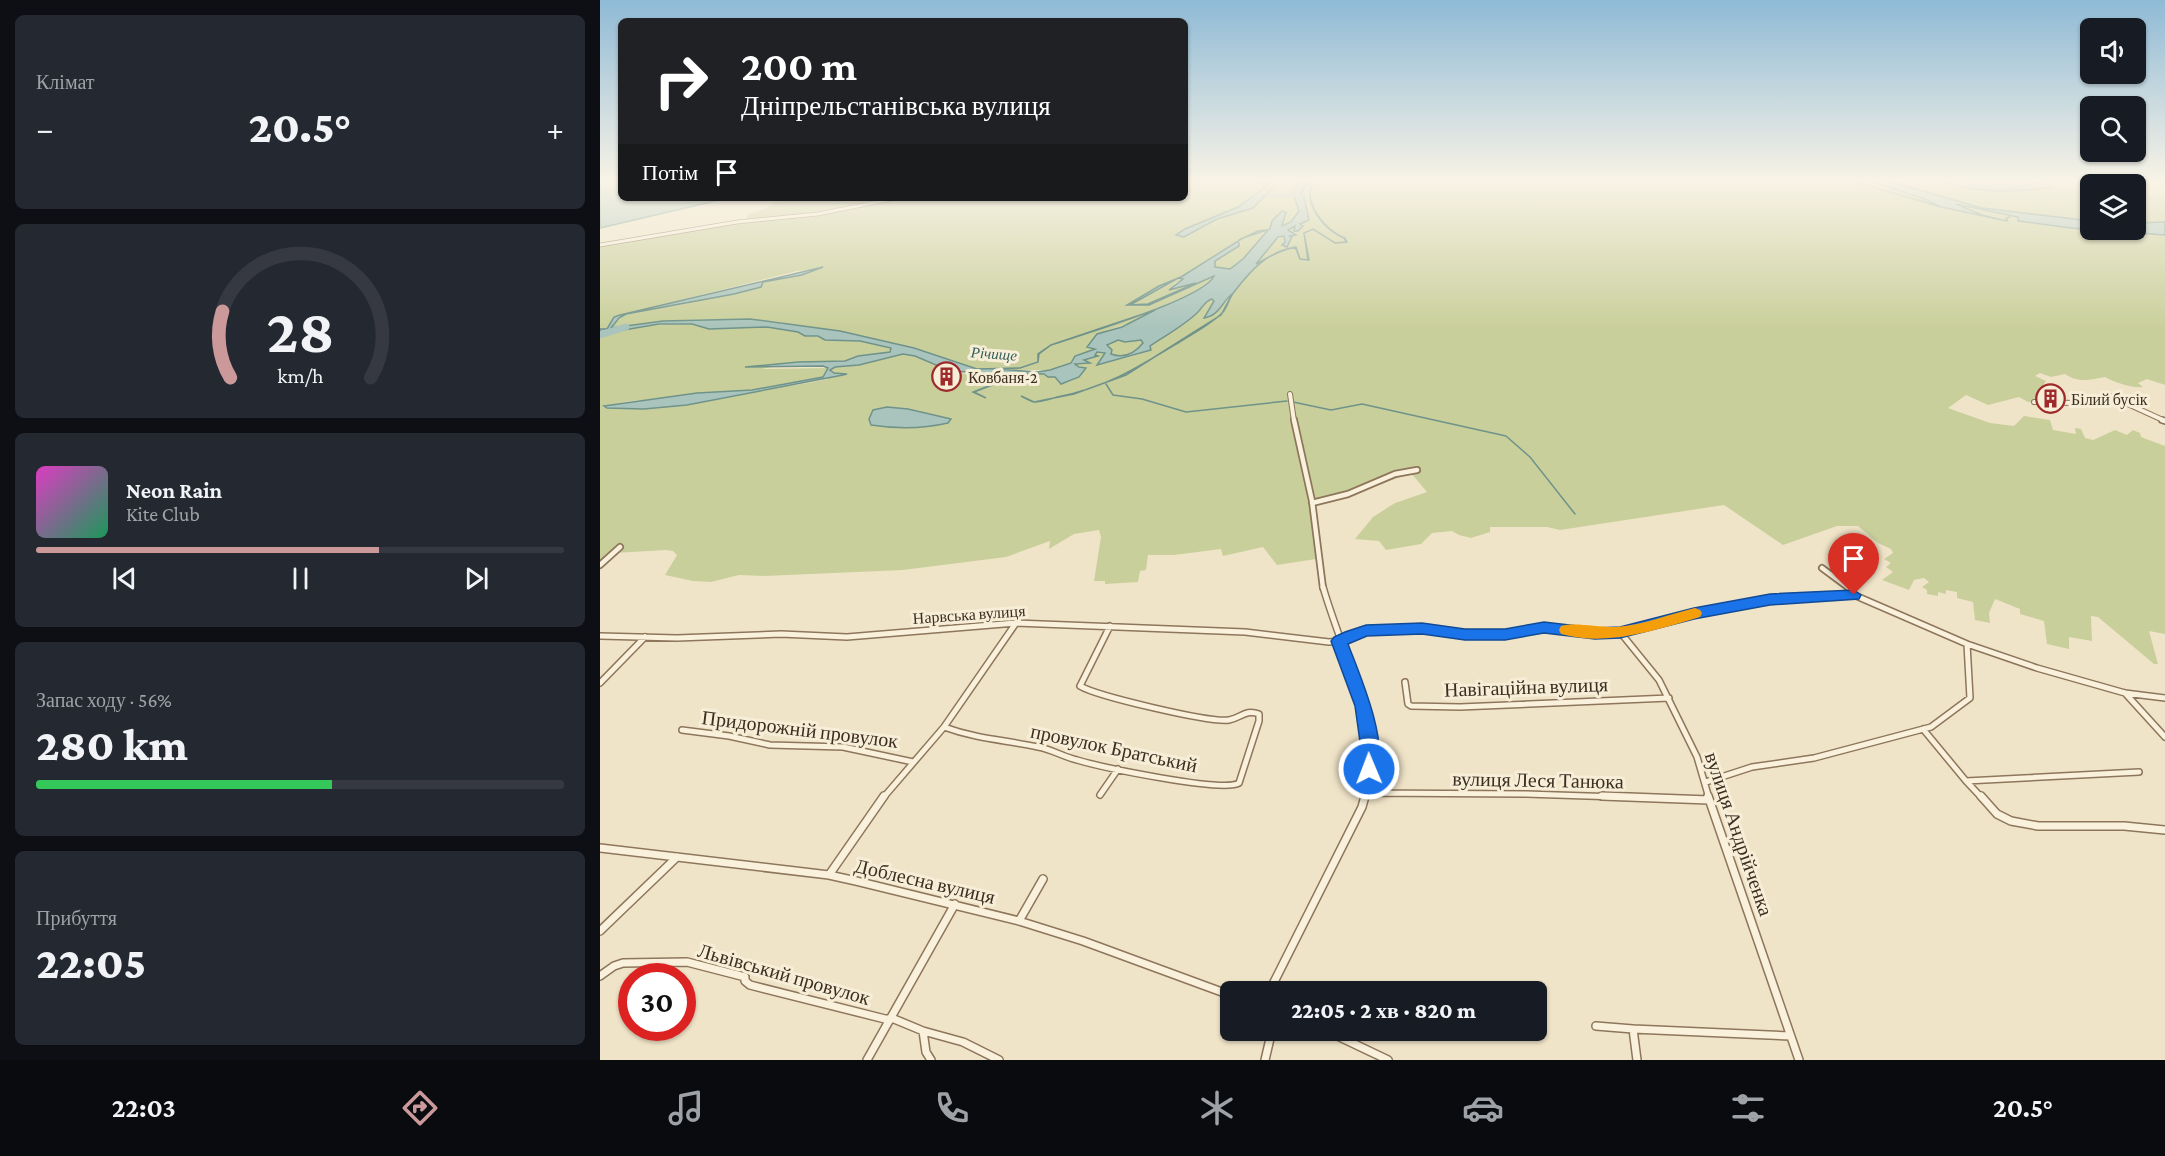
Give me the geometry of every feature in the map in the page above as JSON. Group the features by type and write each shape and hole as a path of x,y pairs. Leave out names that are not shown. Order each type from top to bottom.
{"street":[{"path":"600,245 693,229"},
{"path":"1274,981 1367,793 1369,769 1367,723 1358,688 1339,641 1322,585 1312,503 1298,448 1290,394"},
{"path":"2034,402 2074,403 2108,395 2165,421"},
{"path":"1312,503 1348,494 1395,474 1417,471"},
{"path":"600,565 620,547"},
{"path":"1822,568 1847,585 1854,595"},
{"path":"1339,641 1366,631 1422,629 1465,635 1505,634 1544,627 1595,633 1620,632 1755,602 1788,597 1854,595 1967,644 2037,668 2125,693 2165,698"},
{"name":"Нарвська вулиця","path":"600,636 781,634 847,637 1016,623 1245,632 1339,641"},
{"name":"Придорожній провулок","path":"829,875 878,804 944,727 1016,623"},
{"name":"провулок Братський","path":"944,727 972,737 1040,747 1076,760 1118,769 1191,782 1234,786 1241,778 1259,714 1253,711 1243,711 1230,720 1169,711 1085,689 1080,683 1104,644 1110,626"},
{"name":"вулиця Андрійченка","path":"1620,632 1659,680 1686,731 1706,782 1709,800 1799,1060"},
{"path":"600,683 645,637"},
{"path":"1706,782 1752,767 1814,758 1930,727 1970,698 1967,644"},
{"name":"Навігаційна вулиця","path":"1405,682 1408,704 1411,706 1460,707 1669,698"},
{"path":"2125,693 2165,737"},
{"path":"1923,729 1997,814 2011,821 2038,826 2124,826 2165,830"},
{"name":"Придорожній провулок","path":"682,730 729,735 770,745 843,747 913,762"},
{"path":"1100,795 1118,769"},
{"path":"1966,781 2139,772"},
{"name":"вулиця Леся Танюка","path":"1367,793 1526,794 1709,800"},
{"name":"Доблесна вулиця","path":"600,848 829,875 955,904 1083,941 1220,991"},
{"path":"600,931 677,857"},
{"path":"1020,921 1043,879"},
{"path":"867,1060 955,904"},
{"name":"Львівський провулок","path":"600,976 614,966 623,963 687,962 745,977 745,981 750,985 890,1020 963,1042 999,1060"},
{"path":"1596,1026 1790,1036"},
{"path":"1633,1029 1637,1060"},
{"path":"923,1031 926,1052 931,1060"},
{"path":"1264,1060 1269,1041"},
{"path":"1352,1041 1388,1060"}],"green space":[{"path":"685,229 1185,229 1188,235 1198,229 1268,229 1243,259 1213,285 1155,309 1142,319 1108,330 1095,338 1088,347 1096,349 1084,353 1071,363 1050,370 977,369 914,348 840,331 805,328 780,322 743,319 684,320 610,328 625,314 614,317 607,329 600,329 600,244","holes":["1239,241 1241,243 1215,261 1207,275 1196,282 1178,288 1174,284 1183,279 1180,277","817,269 802,275 762,282 761,287 680,305 629,313 797,271"]},
{"path":"1285,229 1258,244 1275,230"},
{"path":"2080,229 2080,240 2146,240 2146,233 2165,235 2165,385 2147,379 2138,383 2143,387 2134,387 2105,377 2084,380 2065,374 2051,377 2040,373 2035,376 2046,381 2041,389 2063,402 2028,402 2019,397 1988,405 1966,395 1948,408 1990,423 2014,426 2024,416 2050,420 2053,430 2076,434 2075,428 2081,429 2085,438 2093,440 2115,430 2127,435 2133,430 2140,433 2141,437 2165,446 2165,634 2149,631 2158,664 2154,664 2098,617 2091,616 2092,641 2069,637 2069,649 2047,644 2044,621 2020,614 2020,609 1995,599 1989,613 1990,623 1975,620 1973,602 1957,598 1957,592 1946,590 1946,594 1938,592 1938,596 1927,594 1927,590 1922,587 1929,582 1924,578 1914,580 1909,590 1882,580 1893,572 1886,567 1891,563 1884,559 1893,553 1891,549 1878,543 1858,526 1837,526 1783,545 1724,505 1560,530 1547,527 1490,527 1490,532 1471,538 1452,531 1432,533 1421,544 1386,550 1379,541 1355,539 1373,517 1395,503 1427,492 1411,473 1349,496 1315,505 1320,552 1316,559 1277,565 1263,547 1223,556 1221,549 1174,555 1148,555 1146,570 1140,571 1138,582 1105,584 1105,581 1094,581 1101,537 1099,530 1074,534 1049,549 1050,541 1006,557 903,570 739,575 711,582 693,581 665,575 677,555 673,551 666,550 615,553 600,565 600,332 647,325 692,324 709,329 767,327 798,332 805,336 860,341 891,348 890,352 858,356 845,361 798,362 761,369 828,368 823,377 769,387 791,386 828,379 835,367 903,354 915,356 950,371 966,374 1044,374 1055,376 1061,384 1078,376 1085,368 1074,365 1075,363 1082,362 1093,354 1105,353 1097,364 1151,350 1150,346 1187,322 1212,299 1214,301 1208,318 1227,301 1267,248 1284,236 1283,247 1288,236 1295,235 1288,230","holes":["654,399 684,405 644,409 607,408 623,402"]},
{"path":"1118,340 1125,342 1141,340 1143,343 1128,354 1120,356 1111,354 1107,345"}],"water":[{"path":"1184,229 1198,229 1184,237 1176,235"},
{"path":"1289,229 1296,235 1289,236 1292,237 1287,247 1282,245 1285,242 1284,236 1278,237 1256,264 1270,256 1247,276 1222,313 1232,294 1217,312 1204,318 1214,301 1212,299 1208,301 1187,322 1150,346 1151,350 1097,365 1105,353 1097,352 1095,355 1098,356 1084,360 1090,363 1075,364 1086,368 1079,377 1061,384 1055,377 1048,377 1044,374 1006,373 1011,378 974,392 986,398 973,392 1009,378 1003,374 950,371 915,356 903,354 859,365 835,367 830,370 834,373 847,374 843,375 687,405 644,409 604,406 697,393 752,390 823,377 828,368 823,366 745,367 798,362 845,361 858,356 890,352 891,348 860,341 825,340 818,336 805,336 798,332 767,327 709,329 692,324 659,324 600,332 600,329 607,329 614,317 620,315 823,267 802,275 763,282 761,287 734,294 626,314 619,318 611,328 663,321 750,319 840,331 914,348 977,369 1020,368 996,369 1037,372 1071,363 1075,356 1095,349 1087,347 1097,334 1122,327 1205,285 1214,276 1149,305 1130,305 1148,304 1196,283 1169,290 1183,279 1178,278 1239,241 1239,246 1215,261 1215,267 1230,269 1243,259 1267,230","holes":["1118,340 1125,342 1141,340 1143,343 1132,353 1124,356 1111,354 1112,350 1107,345"]},
{"path":"2146,229 2165,229 2165,235 2146,234"},
{"path":"1177,279 1127,305 1159,286"},
{"path":"1217,317 1205,326 1150,360"},
{"path":"1150,360 1126,375 1107,382"},
{"path":"887,407 908,409 951,419 948,423 919,427 871,425 869,419 873,410"}],"waterway":[{"name":"Річище","path":"600,335 626,327"},
{"path":"1106,384 1113,395 1142,399 1186,412 1287,401"},
{"path":"1293,402 1331,410 1362,404 1506,436 1530,457 1575,514"}],"slow traffic":[{"path":"1567,630 1595,633 1620,632 1695,613"}],"place":[{"name":"Ковбаня-2","path":"947,377"},
{"name":"Білий бусік","path":"2050,399"}],"route":[{"path":"1369,769 1369,742 1364,706 1339,641 1350,636 1366,631 1422,629 1465,635 1505,634 1544,627 1595,633 1620,632 1734,605 1788,597 1854,595"}]}
